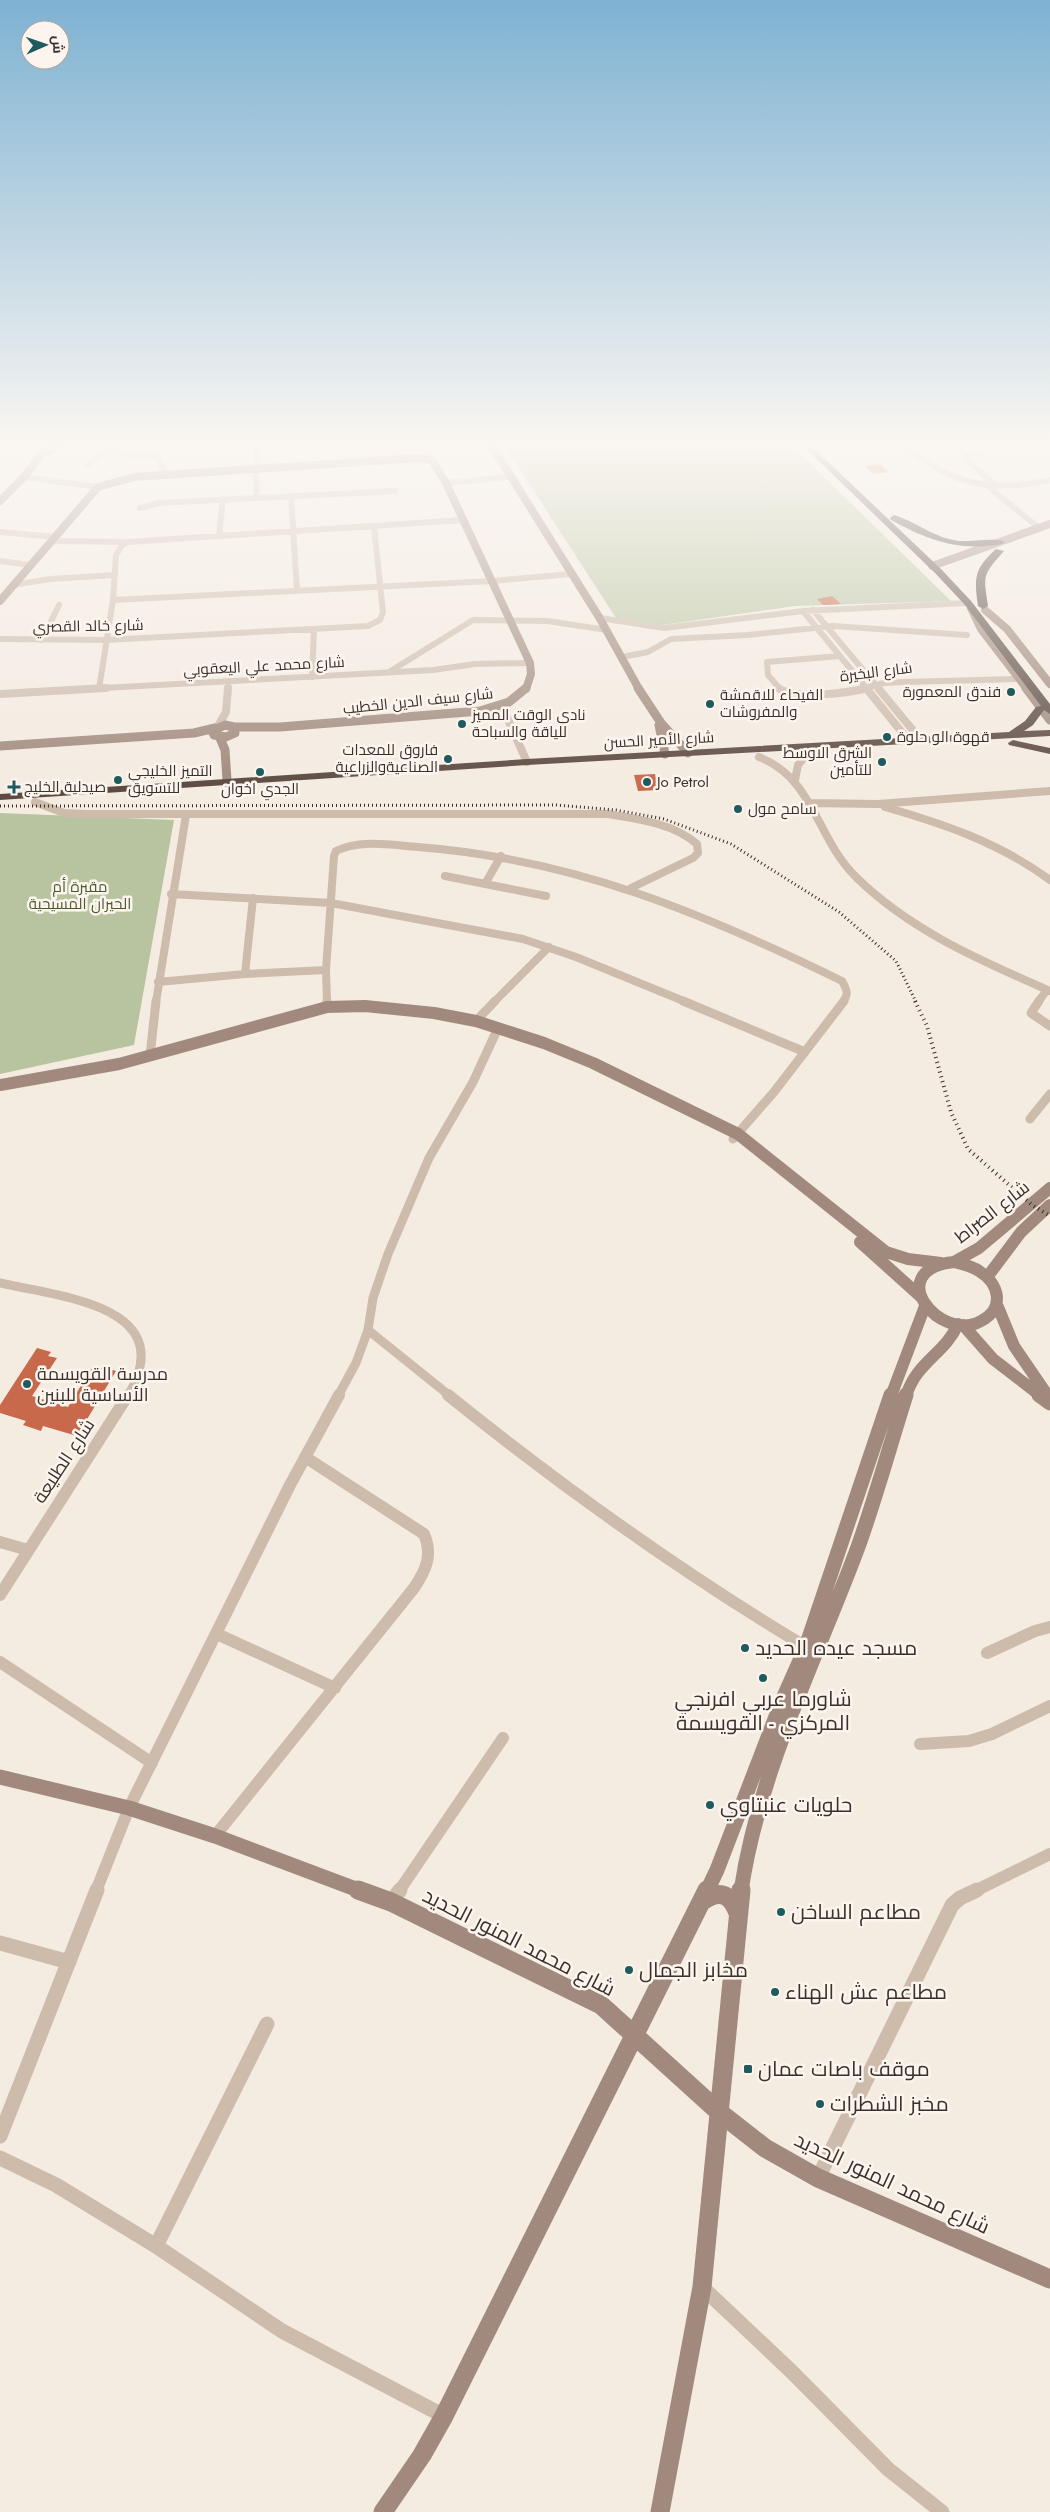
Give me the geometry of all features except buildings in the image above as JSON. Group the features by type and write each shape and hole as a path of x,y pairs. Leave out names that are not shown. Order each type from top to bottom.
{"highway":[{"path":"930,557 984,608 1050,695"},
{"path":"932,557 941,567 1045,710 1012,739"},
{"path":"984,608 980,579 981,569 991,557"},
{"name":"شارع الأمير الحسن","path":"0,804 415,776 806,755 1012,739 1050,733"},
{"path":"1012,739 1050,751"},
{"name":"شارع الأمير الحسن","path":"0,797 227,780 921,740 1012,739 1050,741"}],"street":[{"path":"0,601 36,557"},
{"path":"99,689 113,600 117,557"},
{"path":"295,557 297,590"},
{"name":"شارع خالد القصري","path":"0,639 106,640 352,629 376,623 380,620 383,612 378,557"},
{"path":"481,557 530,663"},
{"path":"561,557 600,618 657,717 674,740 688,753"},
{"path":"941,567 969,557"},
{"path":"0,562 30,564"},
{"path":"113,600 492,581 571,574"},
{"path":"13,585 50,579 115,575"},
{"path":"42,640 59,605"},
{"path":"600,618 660,628 813,610 969,606 975,621 1017,679 1045,710 1050,720"},
{"path":"984,608 1007,628 1050,684"},
{"path":"813,610 921,740"},
{"path":"803,611 909,741"},
{"path":"388,672 468,622 481,619 547,621 606,630"},
{"path":"622,657 648,652 665,642 676,632 693,624"},
{"path":"665,642 674,639 826,627 967,635"},
{"path":"312,676 314,630"},
{"name":"شارع البخيرة","path":"840,656 771,661 766,662 766,668 775,686 786,692 867,688 909,681 1017,679"},
{"name":"شارع محمد علي اليعقوبي","path":"0,694 444,669 475,664 530,663"},
{"name":"شارع سيف الدين الخطيب","path":"217,732 480,711 502,706 527,690 532,671 530,663"},
{"name":"شارع البخيرة","path":"993,678 1010,668"},
{"path":"227,780 225,750 217,732 226,712 229,682"},
{"path":"502,706 527,762"},
{"path":"225,750 233,731 226,712"},
{"path":"657,717 664,739 665,754"},
{"path":"0,746 217,732"},
{"path":"795,780 798,765 806,755"},
{"path":"760,757 780,767 795,780 842,861 856,878 879,898 920,927 1048,990 1031,1013 1050,1026"},
{"path":"809,803 878,804 1050,791"},
{"path":"36,802 56,811 71,814 602,814 633,819 674,831 697,844 698,853 693,858 631,888"},
{"path":"878,804 968,832 1021,860 1050,880"},
{"path":"150,1056 158,982 171,894 186,814"},
{"path":"327,1007 326,970 334,856 336,851 346,846 423,846 501,856 595,876 631,888 750,937 842,981 847,990 847,996 805,1052 736,1136"},
{"path":"485,884 501,856"},
{"path":"446,876 546,896"},
{"path":"171,894 331,903 447,923 523,939 549,947 805,1052"},
{"path":"246,974 253,898"},
{"path":"476,1021 549,947"},
{"path":"158,982 246,974 326,970"},
{"path":"0,1085 119,1064 327,1007 365,1006 418,1010 476,1021 593,1063 736,1136 886,1252 908,1259 941,1263 954,1262 978,1269 988,1276 996,1286 999,1297 998,1307 992,1316 982,1322 961,1325 945,1321 736,1136"},
{"path":"0,2136 130,1808 305,1457 356,1363 368,1330 373,1298 388,1254 429,1158 473,1082 498,1028"},
{"path":"1030,1119 1050,1094"},
{"name":"شارع الصراط","path":"954,1262 979,1248 1050,1188"},
{"name":"شارع الصراط","path":"988,1276 1021,1232 1050,1205"},
{"path":"383,2512 422,2455 444,2416 704,1900 782,1701 806,1647 922,1301 918,1285 922,1275 929,1267 941,1263"},
{"name":"شارع الطليعة","path":"0,1283 104,1309 121,1317 132,1326 141,1340 143,1355 139,1373 0,1595"},
{"path":"998,1307 1014,1346 1050,1402"},
{"path":"961,1325 993,1359 1050,1402"},
{"path":"660,2512 702,2287 738,1913 744,1872 774,1761 858,1546 910,1380 919,1367 952,1338 961,1325"},
{"path":"368,1330 516,1450 734,1604 806,1647"},
{"path":"215,1836 423,1575 430,1545 424,1534 305,1457"},
{"path":"0,1542 28,1550"},
{"path":"987,1653 1035,1631 1050,1627"},
{"path":"217,1634 334,1688"},
{"path":"0,1662 152,1763"},
{"path":"920,1744 969,1741 992,1734 1050,1706"},
{"path":"391,1902 503,1738"},
{"name":"شارع محمد المنور الحديد","path":"0,1777 130,1808 215,1836 391,1902 601,2005 719,2112 765,2148 818,2178 1050,2279"},
{"path":"818,2178 952,1905 960,1898 1050,1854"},
{"path":"704,1900 712,1893 719,1892 728,1896 735,1903 738,1913"},
{"path":"0,1943 69,1962"},
{"path":"156,2246 267,2024"},
{"path":"0,2158 56,2185 156,2246 282,2331 444,2416"},
{"path":"702,2287 792,2372 888,2469 942,2512"}],"green space":[{"path":"577,557 906,557 951,601 795,606 662,625 616,618"},
{"name":"مقبرة أم الحيران المسيحية","path":"0,813 174,820 134,1045 0,1074"}],"railway":[{"path":"0,806 556,805 616,810 664,819 731,844 839,912 896,961 916,1002"},
{"path":"915,1001 927,1026 951,1112 968,1149 1032,1205 1050,1216"}],"place":[{"name":"فندق المعمورة","path":"1011,692"},
{"name":"الفيحاء للاقمشة والمفروشات","path":"710,704"},
{"name":"نادي الوقت المميز للياقة والسباحة","path":"462,724"},
{"name":"قهوة الو حلوة","path":"887,737"},
{"name":"فاروق للمعدات الصناعيةوالزراعية","path":"448,759"},
{"name":"الشرق الاوسط للتأمين","path":"882,762"},
{"name":"الجدي اخوان","path":"260,772"},
{"name":"التميز الخليجي للتسويق","path":"118,780"},
{"name":"Jo Petrol","path":"647,782"},
{"name":"صيدلية الخليج","path":"14,787"},
{"name":"سامح مول","path":"738,809"},
{"name":"مدرسة القويسمة الأساسية للبنين","path":"27,1384"},
{"name":"مسجد عيده الحديد","path":"745,1648"},
{"name":"شاورما عربي افرنجي المركزي - القويسمة","path":"763,1678"},
{"name":"حلويات عنبتاوي","path":"710,1805"},
{"name":"مطاعم الساخن","path":"781,1912"},
{"name":"مخابز الجمال","path":"629,1970"},
{"name":"مطاعم عش الهناء","path":"775,1992"},
{"name":"موقف باصات عمان","path":"748,2069"},
{"name":"مخبز الشطرات","path":"820,2104"}]}
